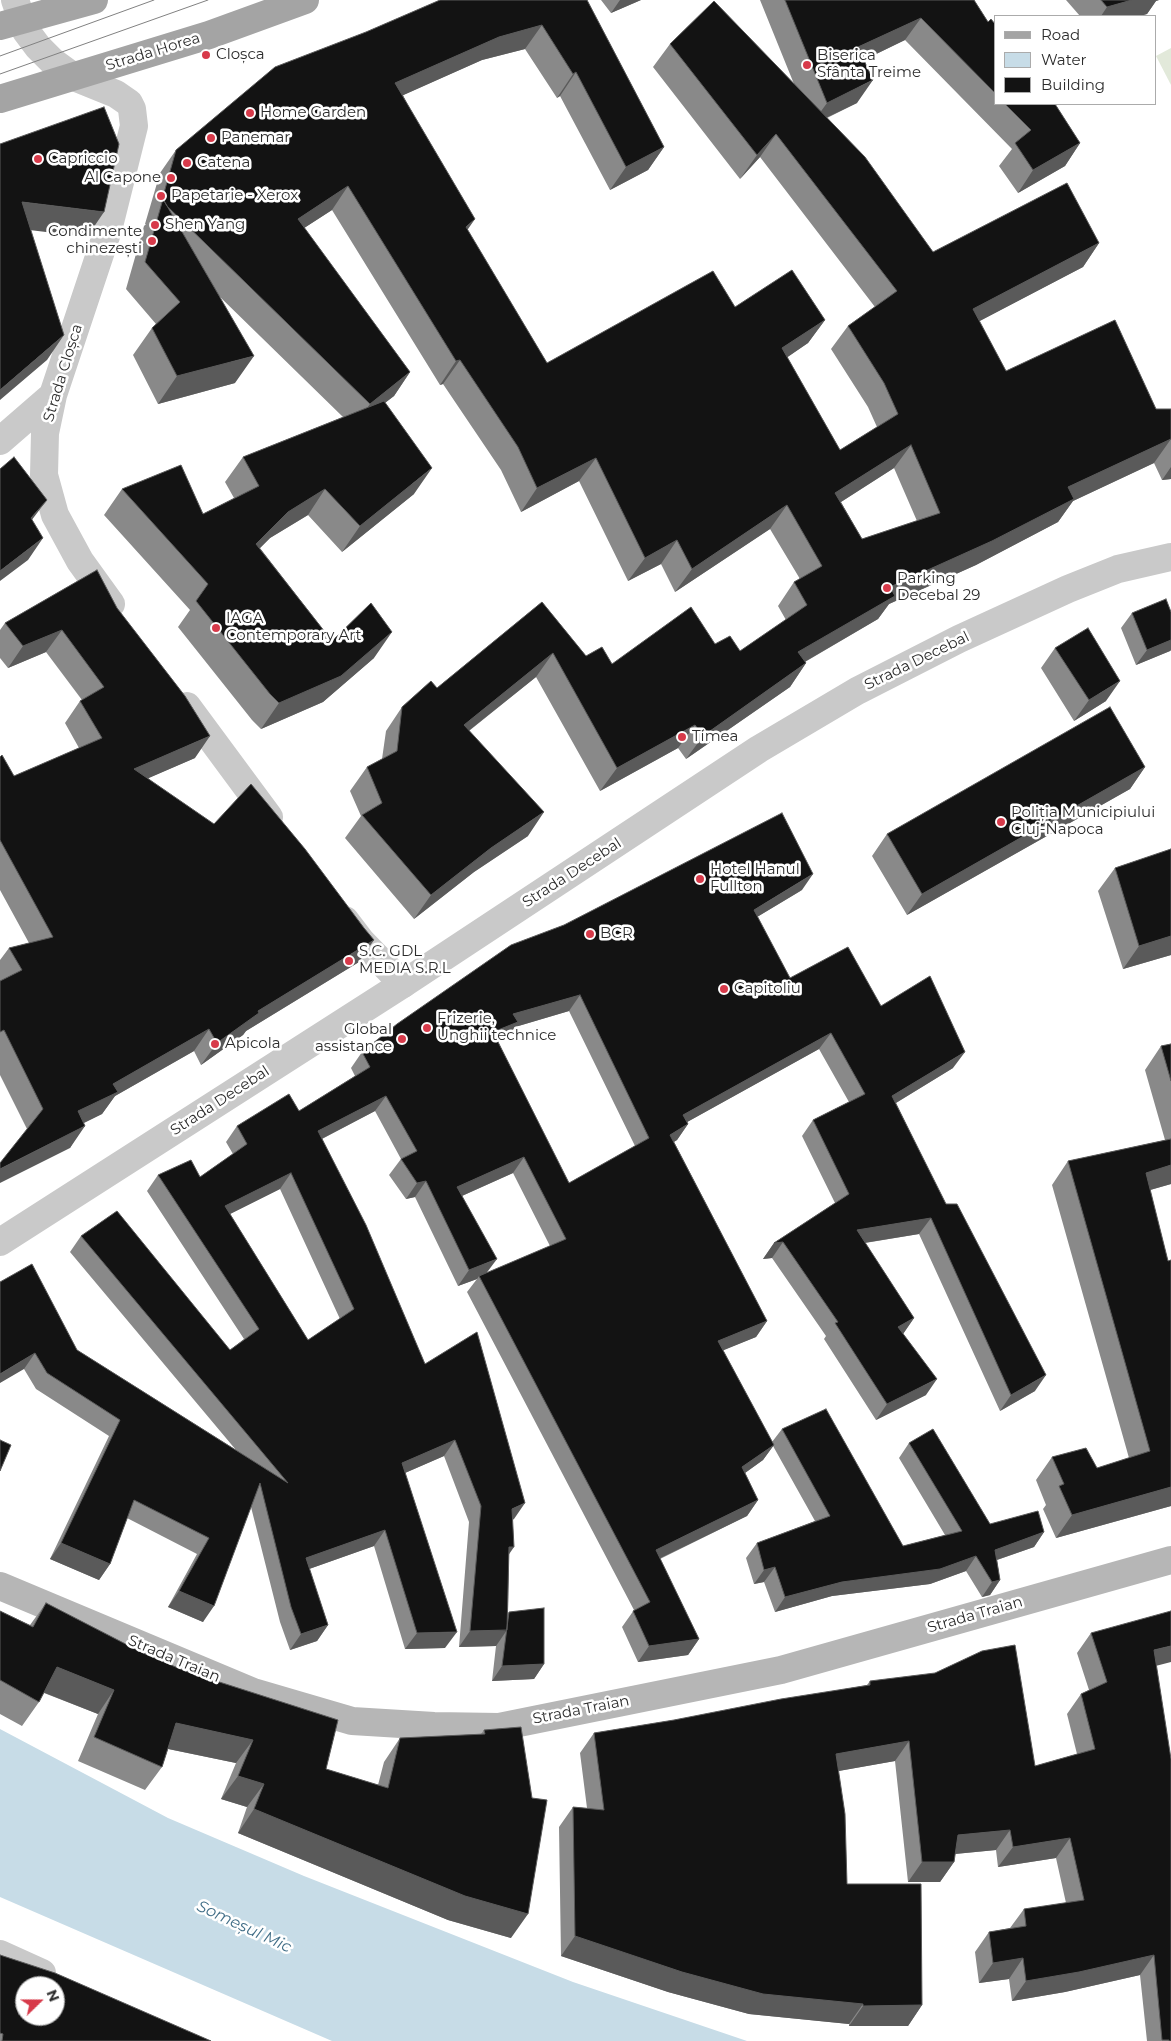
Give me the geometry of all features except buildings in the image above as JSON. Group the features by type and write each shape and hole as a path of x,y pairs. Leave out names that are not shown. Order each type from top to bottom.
{"main road":[{"path":"12,15 94,0"},
{"name":"Strada Horea","path":"0,99 209,35 305,0"},
{"name":"Strada Traian","path":"0,1586 252,1692 352,1721 434,1726 499,1727 781,1670 1171,1560"}],"street":[{"path":"12,15 38,47 52,61 74,77"},
{"name":"Strada Cloșca","path":"74,77 116,94 129,103 132,109 134,126 108,230 53,395 45,433 44,475 55,515 80,561 127,624"},
{"path":"0,441 53,395"},
{"name":"Strada Decebal","path":"0,1242 403,984 751,754 856,691 958,639 1068,589 1118,570 1171,557"},
{"path":"174,688 285,838"},
{"path":"332,902 361,941 403,984"},
{"path":"0,1954 47,1976"}],"green space":[{"path":"1171,48 1171,85 1156,56"}],"water":[{"name":"Someșul Mic","path":"0,1729 168,1818 304,1876 573,1982 747,2041 332,2041 0,1897"}],"tram line":[{"path":"0,56 154,0"},
{"path":"0,74 208,0"}],"place":[{"name":"Cloșca","path":"206,55"},
{"name":"Biserica Sfânta Treime","path":"807,65"},
{"name":"Home Garden","path":"250,113"},
{"name":"Panemar","path":"211,138"},
{"name":"Capriccio","path":"38,159"},
{"name":"Catena","path":"187,163"},
{"name":"Al Capone","path":"171,178"},
{"name":"Papetarie - Xerox","path":"161,196"},
{"name":"Shen Yang","path":"155,225"},
{"name":"Condimente chinezești","path":"152,241"},
{"name":"Parking Decebal 29","path":"887,588"},
{"name":"IAGA Contemporary Art","path":"216,628"},
{"name":"Timea","path":"682,737"},
{"name":"Poliția Municipiului Cluj-Napoca","path":"1001,822"},
{"name":"Hotel Hanul Fullton","path":"700,879"},
{"name":"BCR","path":"590,934"},
{"name":"S.C. GDL MEDIA S.R.L","path":"349,961"},
{"name":"Capitoliu","path":"724,989"},
{"name":"Frizerie, Unghii technice","path":"427,1028"},
{"name":"Global assistance","path":"402,1039"},
{"name":"Apicola","path":"215,1044"}]}
